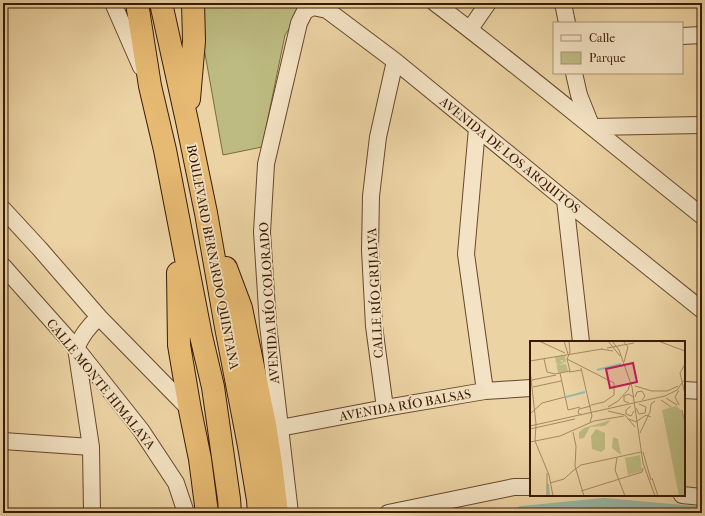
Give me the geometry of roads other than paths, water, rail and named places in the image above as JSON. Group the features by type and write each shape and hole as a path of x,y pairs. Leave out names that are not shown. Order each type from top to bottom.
{"highway":[{"name":"BOULEVARD BERNARDO QUINTANA","path":"136,3 150,86 165,150 201,336 213,387 230,513"},
{"name":"BOULEVARD BERNARDO QUINTANA","path":"161,3 208,221 226,327 249,446 259,513"},
{"path":"187,121 194,41 193,3"},
{"path":"208,221 241,308 265,425 277,513"},
{"path":"179,224 179,346 200,459 207,513"}],"street":[{"path":"113,3 150,86"},
{"path":"435,3 470,29 700,212"},
{"path":"470,29 488,3"},
{"path":"563,3 567,22"},
{"name":"AVENIDA DE LOS ARQUITOS","path":"313,7 327,10 395,61 702,310"},
{"name":"AVENIDA RÍO COLORADO","path":"290,513 268,325 262,232 266,164 299,23 305,11 313,7"},
{"path":"683,36 702,35"},
{"name":"CALLE RÍO GRIJALVA","path":"385,408 374,326 370,250 371,196 378,137 395,61"},
{"path":"574,74 580,95 592,127"},
{"path":"592,127 702,125"},
{"path":"477,128 466,254 485,391"},
{"path":"565,200 581,341"},
{"path":"3,209 99,317 190,410"},
{"name":"CALLE MONTE HIMALAYA","path":"3,266 76,348 141,430 176,483 185,512"},
{"path":"92,513 91,447 76,348 88,327 99,317"},
{"name":"AVENIDA RÍO BALSAS","path":"280,428 485,391 530,388"},
{"path":"685,390 702,391"},
{"path":"3,441 91,447"},
{"path":"388,513 514,487 530,487"},
{"path":"685,495 702,497"}],"waterway":[{"path":"522,513 604,505 694,513"}]}
